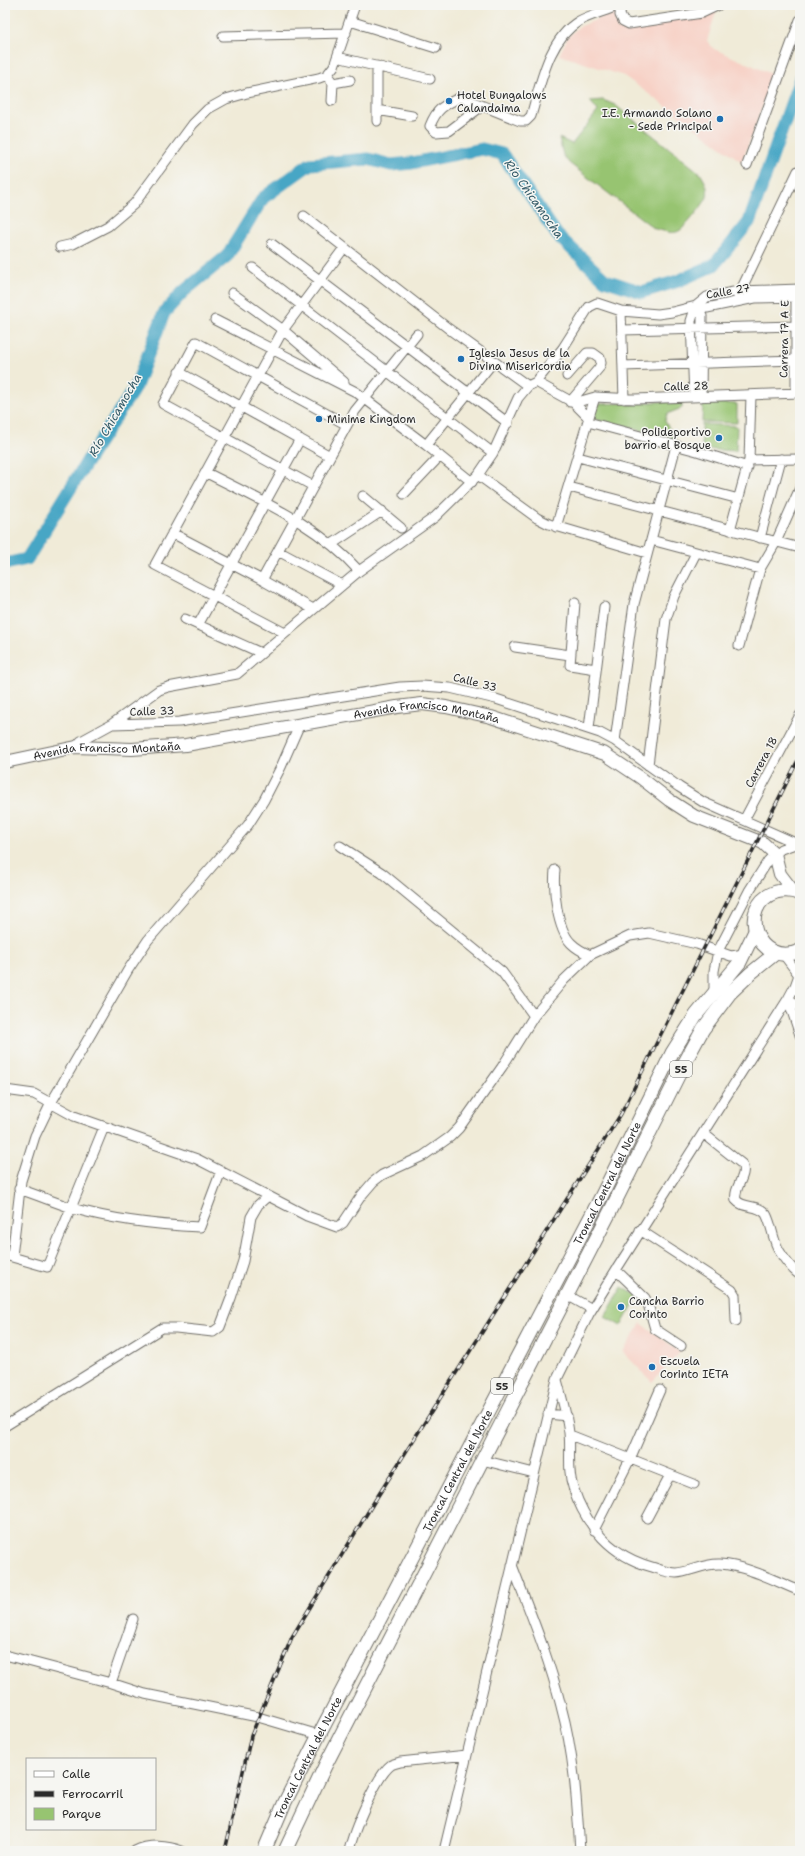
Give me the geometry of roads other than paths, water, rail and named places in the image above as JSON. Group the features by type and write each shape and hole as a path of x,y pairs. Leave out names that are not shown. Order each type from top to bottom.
{"highway":[{"name":"55","path":"755,931 754,918 759,905 763,900 780,891 796,892"},
{"path":"755,931 762,945 780,954"},
{"name":"Troncal Central del Norte","path":"264,1851 284,1804 319,1735 600,1199 672,1053 688,1025 732,972 744,954 755,931"},
{"name":"55","path":"780,954 800,951"},
{"name":"Troncal Central del Norte","path":"285,1851 325,1766 567,1295 684,1062 703,1029 717,1009 740,983 780,954"}],"main road":[{"name":"Avenida Francisco Montaña","path":"5,762 76,747 132,749 186,745 397,707 422,704 491,716 605,754 694,816 758,840 775,854"},
{"path":"775,854 780,874 796,892"}],"street":[{"path":"332,101 330,79 355,5"},
{"path":"482,106 449,131 441,132 431,129 430,126 437,111 444,105 461,97 520,121 526,121 531,116 544,72 560,37 581,20 620,5 620,14 623,21 629,24 702,13 719,5"},
{"path":"747,165 800,20"},
{"path":"350,21 436,48"},
{"path":"223,36 346,33"},
{"path":"337,57 430,79"},
{"path":"377,66 377,121"},
{"path":"60,247 73,244 108,226 134,204 193,124 208,109 226,99 247,93 319,78 350,80"},
{"path":"377,110 412,116"},
{"path":"736,301 739,291 799,171"},
{"path":"304,216 449,329 494,361 532,384 572,402 589,420 676,446 749,463 800,458"},
{"path":"272,244 508,423"},
{"path":"285,633 155,565 282,330 344,248"},
{"path":"253,268 493,453"},
{"name":"Calle 27","path":"696,306 707,297 739,291 799,292"},
{"name":"Calle 27","path":"696,306 706,308 736,301 799,292"},
{"name":"Carrera 17 A E","path":"798,393 796,326 799,292"},
{"path":"232,293 282,330 356,392"},
{"path":"76,747 81,741 112,724 159,690 237,674 359,571 435,517 475,478 493,453 508,423 518,398 532,384 562,348 589,307 597,303 621,311 658,314 696,306"},
{"path":"696,306 702,316 702,329 697,363"},
{"path":"696,306 691,321 691,330 697,363 698,397"},
{"path":"621,311 624,399"},
{"path":"215,320 366,398 440,456 538,518 556,527 647,553"},
{"path":"622,330 691,330 796,326"},
{"path":"262,580 347,425 366,398 418,334"},
{"path":"313,486 163,404 179,372 196,342 347,425"},
{"path":"567,376 587,353 593,353 600,358 601,363 599,368 572,402"},
{"path":"623,366 796,360"},
{"path":"426,444 494,361"},
{"path":"179,372 330,456"},
{"name":"Calle 28","path":"572,402 595,397 624,399 798,393"},
{"path":"730,530 749,463 752,395"},
{"path":"556,527 595,397"},
{"path":"198,624 300,439"},
{"path":"615,741 634,604 676,446"},
{"path":"404,494 440,456"},
{"path":"578,457 739,499"},
{"path":"760,538 781,459"},
{"path":"205,472 296,519 315,531 332,544 359,571"},
{"path":"569,487 800,548"},
{"path":"739,646 760,569 776,542 800,489"},
{"path":"363,496 401,528"},
{"path":"332,544 382,511"},
{"path":"172,533 262,580 313,609"},
{"path":"651,540 760,569"},
{"path":"278,552 342,585"},
{"path":"648,765 666,619 674,596 696,553"},
{"path":"575,603 570,665 596,669"},
{"path":"589,728 604,607"},
{"path":"184,619 261,653"},
{"path":"515,647 570,655"},
{"name":"Calle 33","path":"112,724 179,722 400,687 422,686 450,688 496,699 589,728 615,741 703,802 798,845"},
{"name":"Carrera 18","path":"744,820 800,715"},
{"path":"104,1127 47,1267 9,1255 19,1189 35,1136 51,1103 128,970 148,940 248,825 281,768 298,726"},
{"path":"714,992 714,971 718,952 749,891 764,867 775,854 798,845"},
{"path":"340,846 382,873 502,972 534,1016"},
{"path":"554,870 553,881 555,899 563,929 570,943 590,955"},
{"path":"5,1090 34,1094 74,1116 198,1159 268,1196 335,1228 340,1226 361,1196 373,1182 382,1175 422,1156 450,1137 459,1128 502,1068 534,1016 564,980 590,955 630,936 650,932 701,945 731,956 744,954"},
{"path":"444,1851 557,1379 592,1309 640,1230 788,999 800,973 780,954"},
{"path":"788,999 800,1006"},
{"path":"788,999 800,1035"},
{"path":"703,1133 742,1164 744,1172 736,1193 736,1200 741,1204 758,1209 766,1214 776,1245 784,1258 800,1276"},
{"path":"19,1189 71,1208 135,1222 200,1227 221,1171"},
{"path":"5,1426 157,1330 169,1327 213,1332 217,1330 224,1320 236,1283 251,1217 258,1205 268,1196"},
{"path":"640,1230 732,1290 735,1295 736,1321"},
{"path":"616,1270 645,1298 655,1329 681,1346"},
{"path":"567,1295 592,1309"},
{"path":"557,1379 567,1416 570,1435 572,1485 580,1505 594,1530 625,1557 640,1564 675,1573 713,1565 729,1566 759,1574 800,1592"},
{"path":"594,1530 630,1459 660,1390"},
{"path":"548,1414 567,1416"},
{"path":"570,1435 694,1484"},
{"path":"482,1460 534,1473"},
{"path":"646,1518 670,1475"},
{"path":"512,1565 550,1667 562,1708 576,1791 580,1851"},
{"path":"111,1683 133,1619"},
{"path":"5,1655 111,1683 145,1694 258,1717 319,1735"},
{"path":"349,1851 351,1838 372,1794 383,1773 392,1765 467,1755"},
{"path":"135,1851 142,1848 156,1846 182,1851"}],"waterway":[{"name":"Río Chicamocha","path":"5,564 27,559 91,455 136,386 164,313 183,292 227,256 263,198 310,164 368,159 391,165 412,163 482,149 502,154 557,235 605,280 642,292 678,281 714,265 749,222 800,79"}],"railway":[{"path":"225,1851 251,1736 292,1637 374,1502 621,1114 800,756"}],"place":[{"name":"Hotel Bungalows Calandaima","path":"449,101"},
{"name":"I.E. Armando Solano - Sede Principal","path":"720,119"},
{"name":"Iglesia Jesus de la Divina Misericordia","path":"461,359"},
{"name":"Minime Kingdom","path":"319,419"},
{"name":"Polideportivo barrio el Bosque","path":"719,438"},
{"name":"Cancha Barrio Corinto","path":"621,1307"},
{"name":"Escuela Corinto IETA","path":"652,1367"}]}
